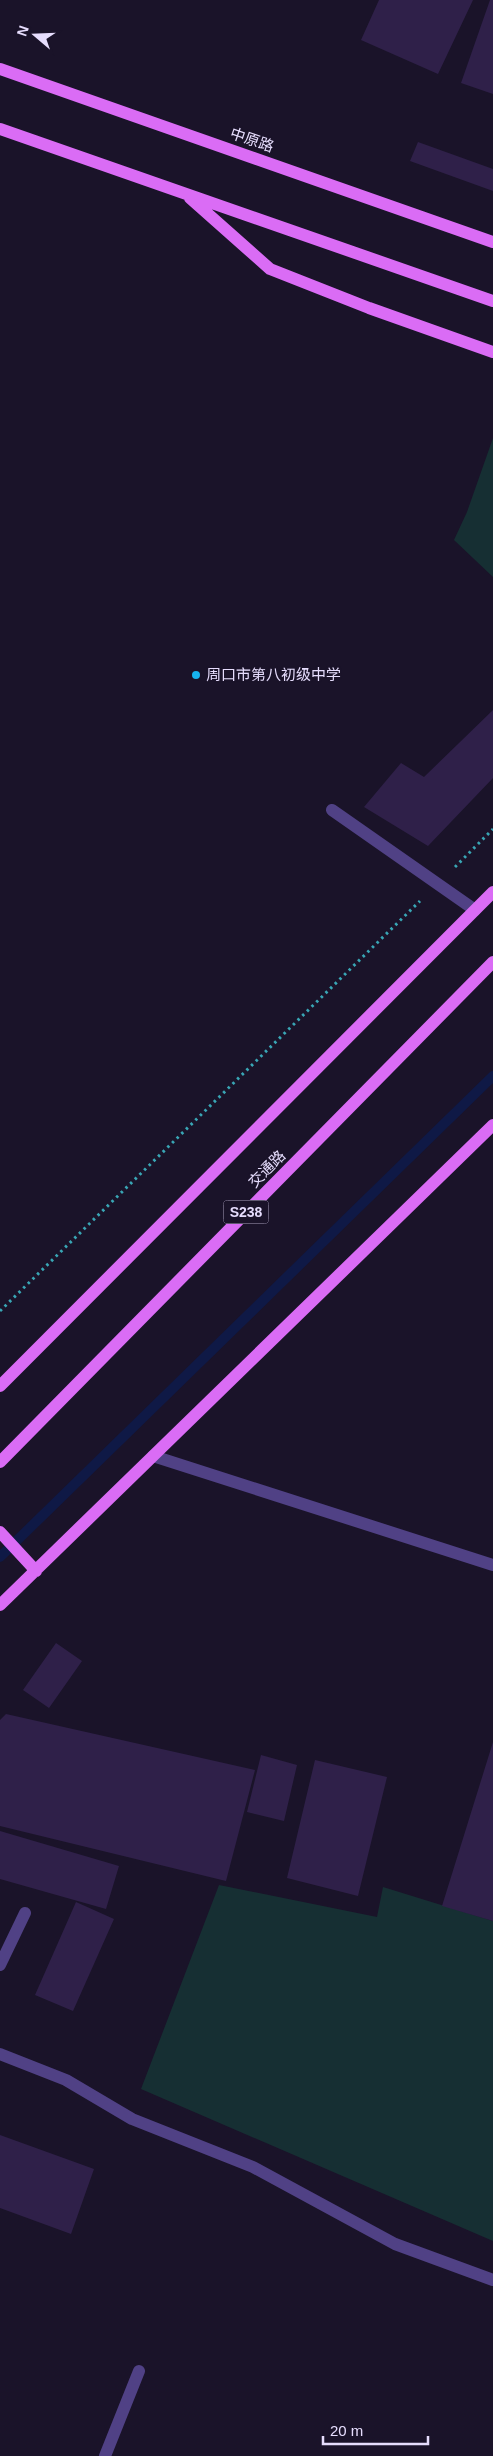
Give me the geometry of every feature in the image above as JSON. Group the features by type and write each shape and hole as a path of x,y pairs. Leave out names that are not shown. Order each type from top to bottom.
{"main road":[{"name":"中原路","path":"0,69 493,242"},
{"path":"0,129 493,301"},
{"path":"185,193 270,269 370,308 493,352"},
{"path":"0,1386 493,892"},
{"name":"交通路","path":"0,1462 493,962"},
{"path":"0,1605 493,1125"},
{"path":"0,1532 36,1571"}],"street":[{"path":"332,810 476,910"},
{"path":"153,1456 493,1565"},
{"path":"0,1965 25,1913"},
{"path":"0,2054 66,2080 132,2119 253,2167 395,2244 493,2280"},
{"path":"106,2456 139,2371"}],"path":[{"path":"0,1311 493,829"}],"green space":[{"path":"493,438 493,577 454,540 467,512"},
{"path":"219,1885 377,1917 383,1887 493,1921 493,2241 141,2089"}],"building":[{"path":"379,0 473,0 438,74 361,40"},
{"path":"490,0 493,0 493,94 461,83"},
{"path":"418,142 493,169 493,191 410,161"},
{"path":"493,710 493,778 428,846 364,807 401,763 424,777"},
{"path":"56,1643 82,1661 49,1708 23,1690"},
{"path":"6,1714 255,1770 226,1881 0,1826 0,1720"},
{"path":"493,1742 493,1921 442,1906"},
{"path":"261,1755 297,1765 284,1821 247,1812"},
{"path":"315,1760 387,1777 358,1896 287,1878"},
{"path":"0,1831 119,1866 106,1909 0,1879"},
{"path":"76,1902 114,1919 73,2011 35,1995"},
{"path":"0,2135 94,2169 71,2234 0,2208"}],"waterway":[{"path":"0,1557 493,1076"}],"place":[{"name":"周口市第八初级中学","path":"196,675"}]}
